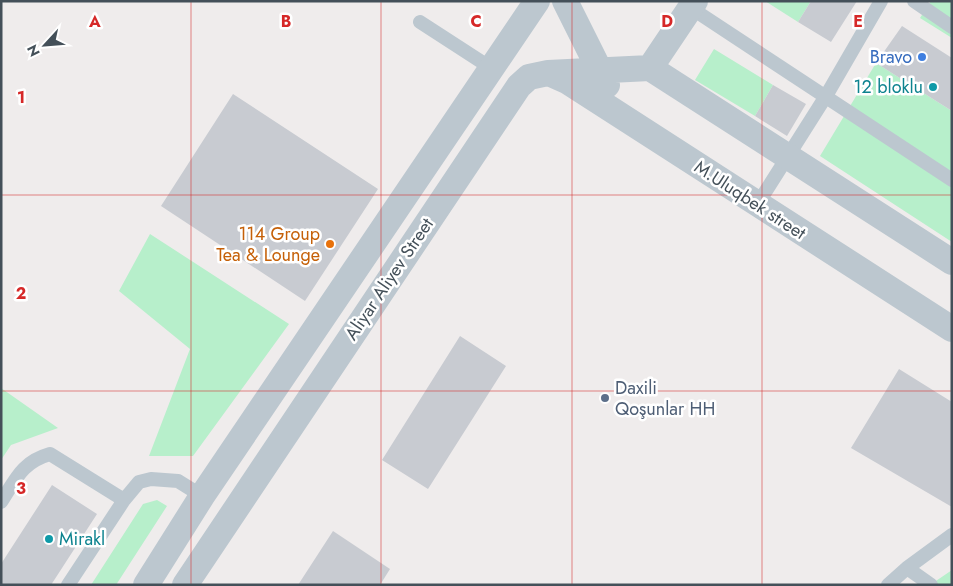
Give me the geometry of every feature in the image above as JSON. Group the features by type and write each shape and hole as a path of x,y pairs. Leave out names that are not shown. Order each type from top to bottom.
{"street":[{"name":"Aliyar Aliyev Street","path":"146,585 202,496 537,1"},
{"path":"565,1 623,116"},
{"path":"693,5 650,68 952,262"},
{"name":"Aliyar Aliyev Street","path":"185,585 519,86 529,77 548,73 650,68"},
{"name":"M.Uluqbek street","path":"548,73 567,81 623,116 757,205 952,329"},
{"path":"202,496 231,515"}],"lane":[{"path":"757,205 826,96 881,1"},
{"path":"914,1 952,26"},
{"path":"693,5 952,180"},
{"path":"420,22 491,68"},
{"path":"1,502 23,468 34,459 50,454 124,500"},
{"path":"68,585 124,500 139,482 151,479 178,481 202,496"},
{"path":"888,585 907,568 952,535"},
{"path":"907,568 930,585"}],"green space":[{"path":"765,1 811,1 798,22"},
{"path":"931,1 952,1 952,38 920,18"},
{"path":"714,49 773,85 755,116 695,80"},
{"path":"876,63 952,111 952,242 820,156"},
{"path":"150,234 289,324 193,456 149,456 190,349 119,291"},
{"path":"1,388 58,428 11,445 1,460"},
{"path":"157,500 167,506 116,585 91,585 143,504"},
{"path":"952,570 952,585 930,585"}],"building":[{"path":"811,1 857,1 831,42 798,22"},
{"name":"12 bloklu","path":"902,26 952,58 952,111 876,63"},
{"path":"773,85 806,104 787,136 755,116"},
{"path":"233,94 378,189 305,301 161,206"},
{"path":"460,336 506,366 428,489 382,460"},
{"path":"899,369 952,402 952,507 851,448"},
{"name":"Mirakl","path":"52,485 97,514 51,585 1,585 1,564"},
{"path":"333,531 390,569 380,585 298,585"}],"place":[{"name":"Bravo","path":"922,57"},
{"name":"12 bloklu","path":"933,87"},
{"name":"114 Group Tea & Lounge","path":"330,244"},
{"name":"Daxili Qoşunlar HH","path":"605,398"},
{"name":"Mirakl","path":"49,539"}]}
